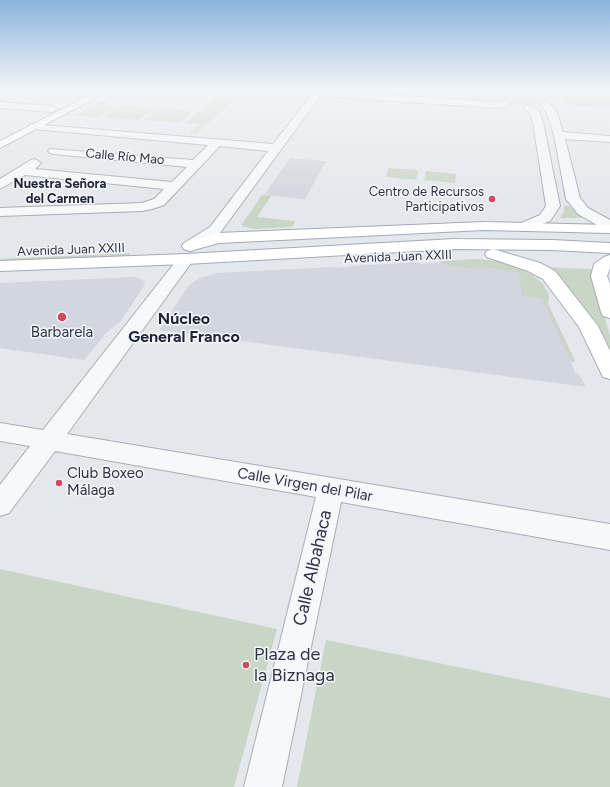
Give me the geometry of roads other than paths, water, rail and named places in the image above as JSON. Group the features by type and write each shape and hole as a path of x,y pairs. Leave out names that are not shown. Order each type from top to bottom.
{"main road":[{"path":"0,136 20,126"},
{"path":"0,145 34,126"},
{"name":"Avenida Juan XXIII","path":"188,252 218,238 484,226 610,229"},
{"name":"Avenida Juan XXIII","path":"0,266 188,252 448,237 547,236 610,240"},
{"name":"Avenida Juan XXIII","path":"0,253 333,250 454,244 552,245 610,248"},
{"name":"Avenida Juan XXIII","path":"188,252 227,264 493,254 559,255 610,260"},
{"path":"493,254 534,267 549,275 588,326 610,372"},
{"path":"610,260 600,268 599,276 610,312"}],"street":[{"path":"34,126 276,148"},
{"path":"0,505 50,440 188,252 215,230 293,126"},
{"path":"524,227 550,214 553,206 539,126"},
{"path":"556,126 573,199 583,211 602,222 610,224"},
{"path":"0,185 86,131"},
{"path":"559,135 610,139"},
{"path":"0,212 142,207 159,202 218,142"},
{"name":"Calle Río Mao","path":"54,151 196,164"},
{"path":"22,171 175,186"},
{"path":"548,182 559,187 570,188"},
{"name":"Calle Virgen del Pilar","path":"0,432 610,537"},
{"name":"Calle Albahaca","path":"263,787 331,489"}],"place":[{"name":"Centro de Recursos Participativos","path":"492,199"},
{"name":"Barbarela","path":"62,317"},
{"name":"Club Boxeo Málaga","path":"59,483"},
{"name":"Plaza de la Biznaga","path":"246,665"}],"district":[{"name":"Nuestra Señora del Carmen","path":"60,192"},
{"name":"Núcleo General Franco","path":"184,328"}]}
